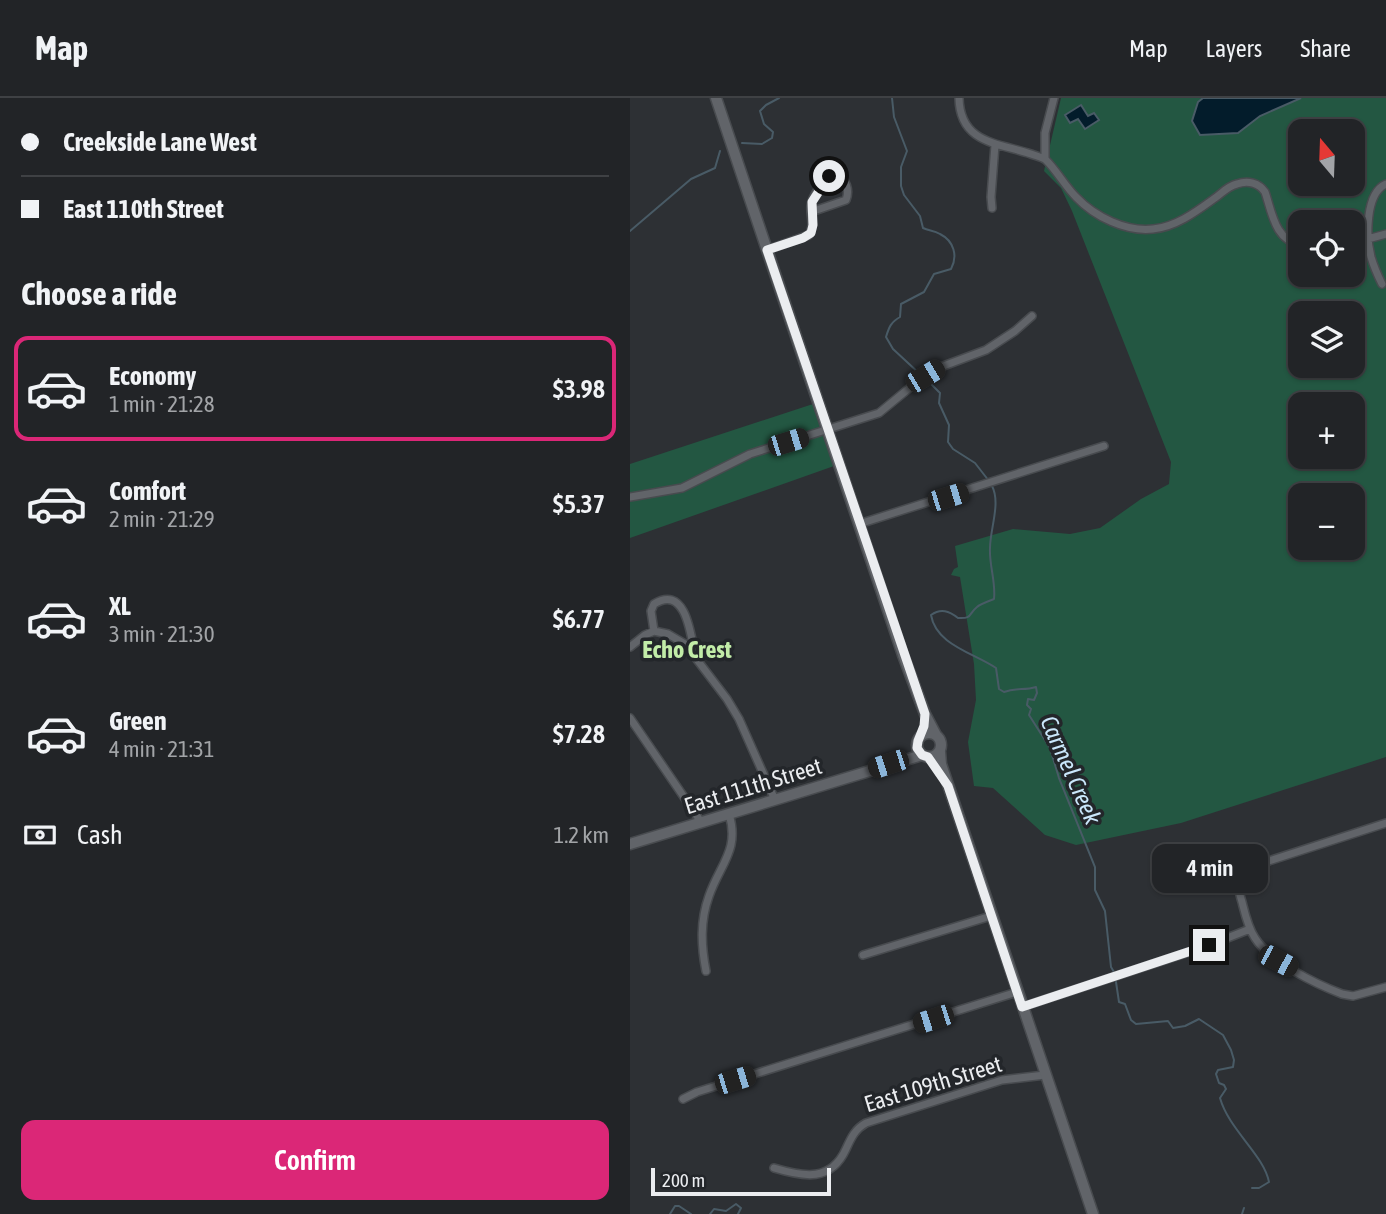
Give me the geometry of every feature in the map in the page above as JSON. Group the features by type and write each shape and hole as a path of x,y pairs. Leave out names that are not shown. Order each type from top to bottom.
{"main road":[{"path":"716,98 925,714 941,743 940,752 948,786 1093,1214"},
{"path":"925,714 917,748 948,786"},
{"path":"918,740 927,733 936,735"},
{"name":"East 111th Street","path":"888,764 918,740"},
{"path":"925,756 936,756 940,752"},
{"name":"East 111th Street","path":"630,844 888,764 925,756"}],"street":[{"path":"959,98 961,112 970,130 978,138 1045,159 1078,199 1093,211 1119,224 1146,229 1171,224 1237,184 1259,184 1265,192 1280,234 1288,240"},
{"path":"1045,159 1045,133 1054,98"},
{"path":"992,208 995,145"},
{"path":"767,250 809,235 813,225 811,212 813,198 826,179 835,174 843,178 848,194 846,200 811,212"},
{"path":"1382,284 1372,260 1369,239 1373,196 1377,187 1386,184"},
{"path":"1365,240 1386,233"},
{"path":"630,497 688,486 750,454 879,413 938,368 986,350 1018,329 1031,316"},
{"path":"859,524 1104,446"},
{"path":"654,631 651,611 654,604 667,599 675,601 685,615 696,657"},
{"path":"630,647 654,631 680,640 696,657 734,709 775,800"},
{"path":"630,718 701,822"},
{"path":"706,971 702,923 712,887 733,843 734,831 729,814"},
{"path":"1386,823 1247,868 1241,873 1237,886 1250,929 1258,943 1278,961 1335,992 1353,996 1386,987"},
{"path":"863,955 991,916"},
{"path":"1022,1007 1250,929"},
{"path":"683,1099 1017,992"},
{"name":"East 109th Street","path":"774,1168 806,1174 830,1171 839,1163 853,1134 866,1123 1002,1080 1045,1075"}],"green space":[{"path":"1061,98 1386,98 1386,757 1181,823 1076,845 1045,835 993,788 974,786 968,742 976,700 974,664 960,577 951,575 958,567 955,546 1013,529 1070,534 1100,528 1141,499 1169,484 1171,462 1061,188 1044,171"},
{"path":"813,404 834,466 630,538 630,464"}],"water":[{"path":"1203,98 1301,98 1260,116 1238,133 1200,135 1192,121 1198,102"},
{"path":"1081,105 1088,116 1094,113 1099,120 1085,129 1078,119 1070,123 1065,115"}],"waterway":[{"name":"Carmel Creek","path":"742,143 762,144 772,138 773,132 764,124 760,111 779,98"},
{"name":"Carmel Creek","path":"892,98 894,117 907,151 901,167 904,195 920,216 923,228 945,237 954,254 951,269 934,274 924,292 901,304 900,317 891,325 886,337 893,349 921,375"},
{"name":"Carmel Creek","path":"630,231 691,179 715,168 720,151"},
{"name":"Carmel Creek","path":"925,378 940,393 939,403 949,425 948,442 953,449 975,463 989,481"},
{"name":"Carmel Creek","path":"992,486 995,508 990,554 994,599 978,606 966,618 958,618 945,611 931,615 934,625 948,641 996,668 999,689 1004,692 1036,687 1034,700 1028,699 1027,705 1031,709 1029,715 1050,748 1059,778 1095,867 1095,890 1105,911 1111,967 1114,972"},
{"name":"Carmel Creek","path":"1116,982 1119,1002 1125,1004 1131,1020 1136,1024 1168,1021 1173,1028 1199,1019 1223,1035 1234,1060 1233,1067 1218,1070 1216,1074 1219,1083 1226,1089 1220,1098 1231,1121 1261,1162 1269,1182 1259,1188 1252,1188"},
{"path":"710,1214 714,1209 726,1211 736,1204 741,1208 738,1214"},
{"path":"670,1214 675,1206 691,1214"},
{"name":"Carmel Creek","path":"1242,1214 1244,1208"}],"district":[{"name":"Echo Crest","path":"687,649"}],"route":[{"path":"829,176 812,202 811,233 767,250 925,714 917,748 922,755 928,757 948,786 1022,1007 1209,945"}]}
